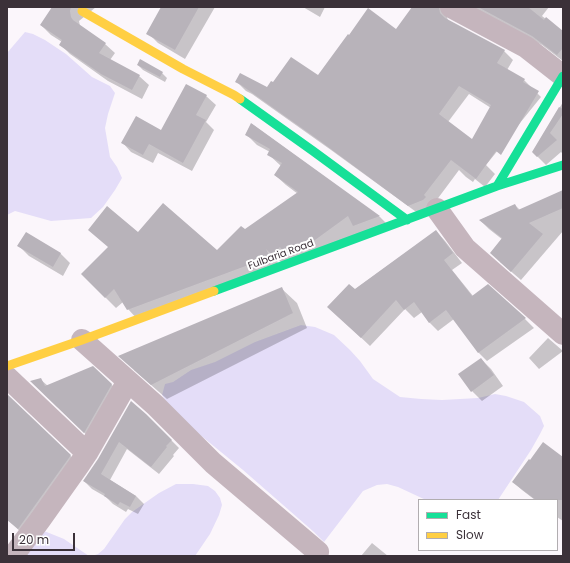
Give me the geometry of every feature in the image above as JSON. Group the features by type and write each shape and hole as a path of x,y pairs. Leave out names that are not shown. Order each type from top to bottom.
{"main road":[{"path":"82,11 183,69 234,95 407,220"},
{"path":"497,186 563,76"},
{"name":"Fulbaria Road","path":"7,366 82,340 497,186 563,165"}],"street":[{"path":"451,7 526,47 563,76"},
{"path":"437,209 465,248 563,334"},
{"path":"82,340 156,405 213,463 318,552 317,556"},
{"path":"7,377 87,452"},
{"path":"13,556 79,465 128,381"}],"shaded area":[{"path":"25,32 45,40 66,54 92,77 110,86 115,93 105,128 110,157 122,178 103,207 91,218 51,221 15,211 7,215 7,53"},
{"path":"301,325 315,327 334,335 360,361 373,379 400,397 442,400 478,398 495,394 506,396 524,402 540,416 544,426 531,450 499,499 424,499 398,487 387,484 377,485 363,491 324,542 243,470 172,412 162,395 165,384 173,382 191,370 215,362 255,342"},
{"path":"176,484 208,486 215,491 220,498 222,505 210,534 195,556 92,556 98,554 104,549 125,519 132,512 159,493"},
{"path":"44,531 64,539 89,556 21,556"}],"building":[{"path":"52,7 71,7 70,11 73,20 106,43 99,53 140,75 132,90 101,74 59,45 62,40 40,25"},
{"path":"161,7 199,7 175,50 146,34"},
{"path":"412,7 439,7 440,13 445,18 505,50 497,63 525,79 523,82 539,91 501,155 496,151 476,179 451,160 424,195 426,197 423,200 408,206 320,141 235,82 240,73 267,87 271,81 273,82 291,57 318,75 368,8 396,29","holes":["459,86 491,105 472,139 439,114"]},
{"path":"478,7 528,7 544,20 546,17 563,31 563,48 557,55 532,36"},
{"path":"140,59 163,72 160,77 137,65"},
{"path":"186,84 207,95 196,115 206,120 183,163 149,144 143,155 121,143 136,116 161,130"},
{"path":"559,107 563,109 563,114 550,133 557,140 537,157 532,152"},
{"path":"251,123 380,216 353,226 348,216 315,240 283,252 280,247 272,255 266,249 270,257 127,310 114,289 105,298 81,274 108,247 88,230 107,206 138,232 163,203 217,250 241,226 245,229 298,192 274,175 282,163 267,155 270,149 245,135"},
{"path":"563,190 563,208 529,223 543,234 511,272 490,253 502,238 479,220 515,204 518,210"},
{"path":"436,230 453,253 444,260 472,296 488,284 526,318 478,353 446,310 429,323 414,302 404,310 396,300 361,338 327,307 349,284 355,289"},
{"path":"26,232 61,253 53,267 17,246"},
{"path":"282,287 293,313 151,385 118,356"},
{"path":"481,358 494,375 471,392 458,374"},
{"path":"93,366 112,384 84,433 30,381 41,378 45,386"},
{"path":"7,394 71,455 18,529 7,520"},
{"path":"131,401 172,440 151,467 119,442 101,474 136,496 130,507 120,502 118,505 104,496 105,494 83,481 98,459"},
{"path":"543,442 563,457 563,500 535,499 512,482 529,459 530,460"}],"traffic: fast":[{"path":"497,186 563,76"},
{"path":"240,99 407,220"},
{"path":"214,291 497,186 563,165"}],"traffic: slow":[{"path":"82,11 183,69 240,99"},
{"path":"7,366 214,291"}]}
